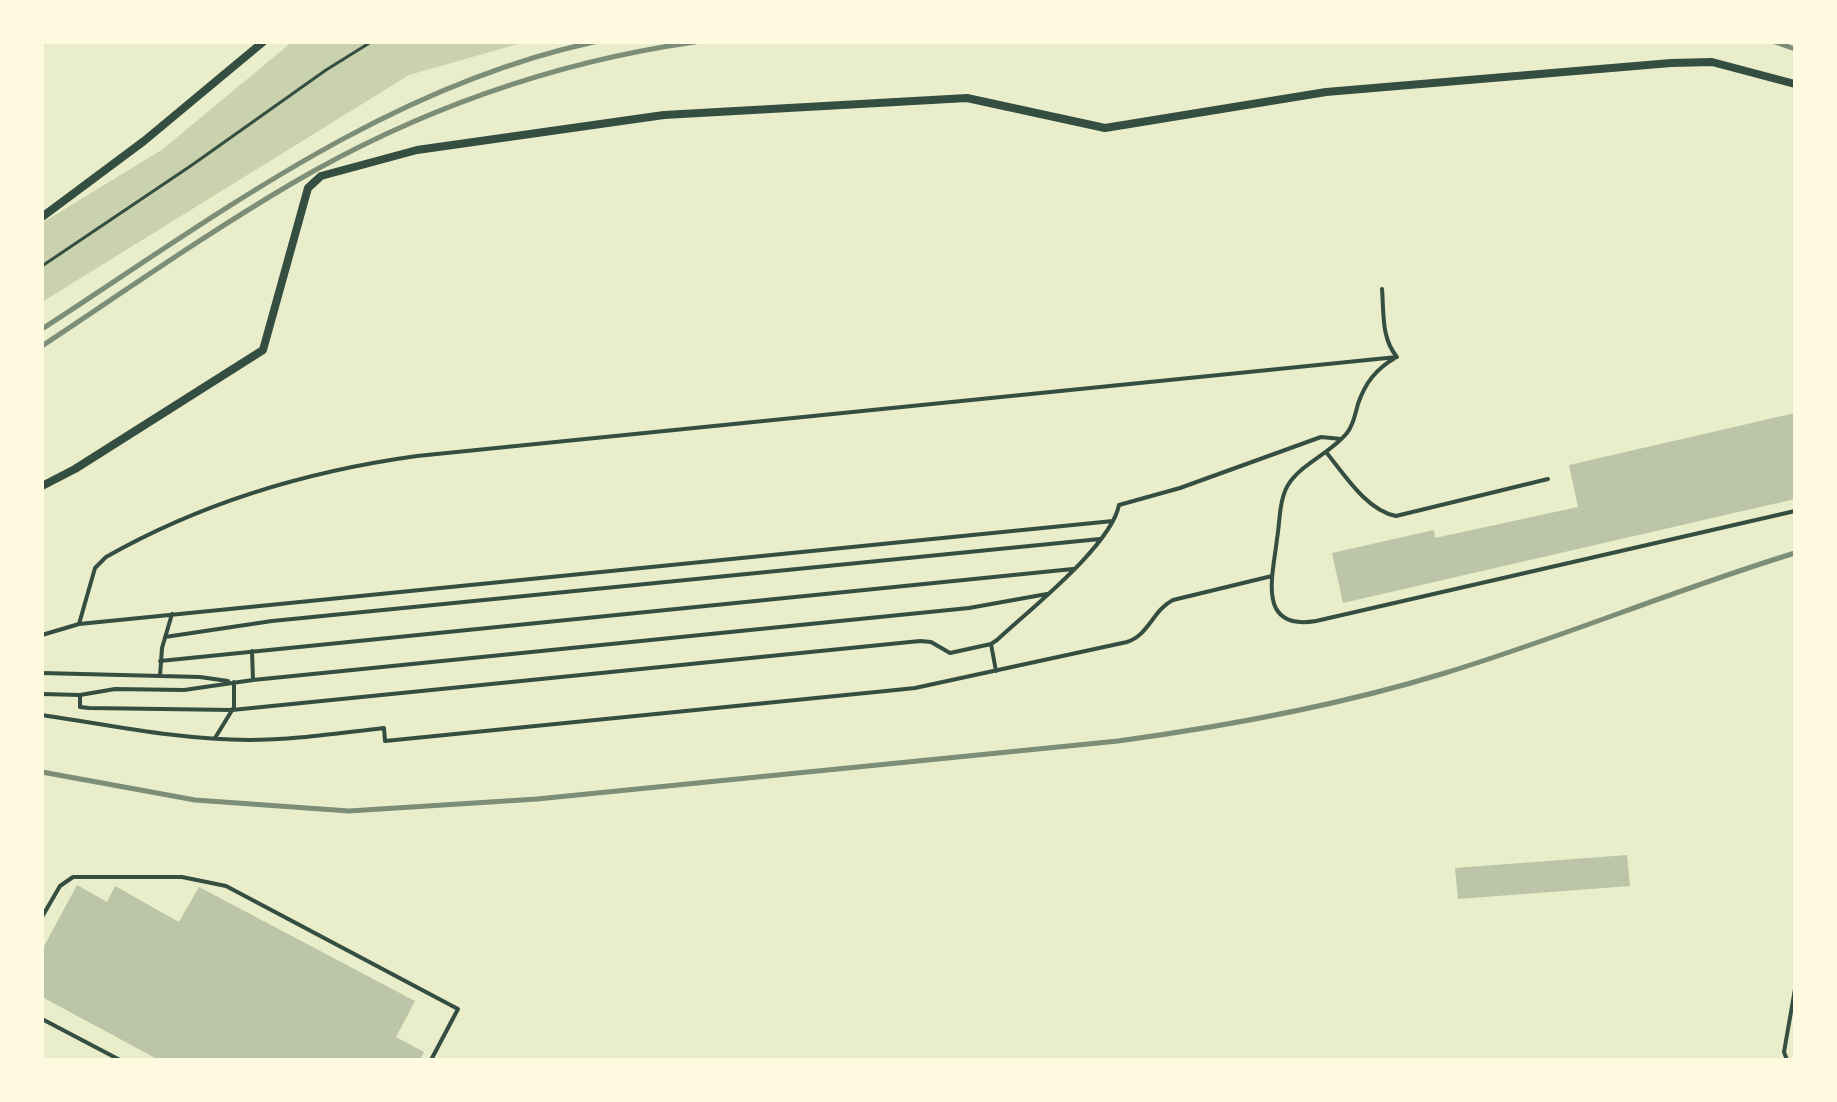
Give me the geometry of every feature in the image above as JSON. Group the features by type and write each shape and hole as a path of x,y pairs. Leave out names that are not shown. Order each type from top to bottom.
{"street":[{"path":"42,217 144,141 263,42"},
{"path":"42,486 75,469 263,350 308,188 321,176 417,150 664,115 967,98 1105,128 1326,92 1671,63 1712,62 1795,84"}],"lane":[{"path":"1382,289 1386,337 1389,348 1397,357"},
{"path":"1397,357 1383,365 1369,381 1352,425 1341,439 1298,474 1285,491 1272,576 1272,598 1279,612 1290,620 1310,622 1795,511"},
{"path":"79,624 95,568 106,557 215,505 340,468 417,456 1397,357"},
{"path":"80,695 80,707 89,708 232,710 920,641 931,642 950,653 991,644 1049,594 1100,539 1114,521 1119,505 1180,488 1321,437 1341,439"},
{"path":"1326,452 1371,502 1380,510 1396,516 1548,479"},
{"path":"42,635 79,624 172,614 1114,521"},
{"path":"165,637 272,621 1100,539"},
{"path":"160,661 1074,569"},
{"path":"42,715 215,739 263,740 384,728 385,741 886,691 996,671 1133,640 1144,632 1162,607 1173,600 1272,576"},
{"path":"42,694 80,695 115,689 184,690 253,680 969,608 1049,594"},
{"path":"160,676 160,661 172,614"},
{"path":"991,644 996,671"},
{"path":"252,651 253,680"},
{"path":"42,673 160,676 234,682"},
{"path":"215,739 235,702 234,682"},
{"path":"42,917 60,886 73,877 182,877 226,886 458,1009 431,1060"},
{"path":"1787,1060 1784,1052 1795,989"},
{"path":"42,1019 120,1060"}],"path":[{"path":"42,266 371,42"}],"green space":[{"path":"292,42 525,42 409,75 42,302 42,223 163,149"}],"building":[{"path":"1795,413 1795,499 1343,603 1332,553 1434,530 1435,538 1578,507 1569,465"},
{"path":"1627,855 1630,886 1458,899 1455,868"},
{"path":"77,885 107,902 115,886 179,922 199,887 415,1001 396,1037 424,1052 420,1060 159,1060 42,997 42,950"}],"railway":[{"path":"42,329 238,200 374,123 444,90 518,63 594,42"},
{"path":"42,346 259,203 386,134 436,112 537,76 589,62 695,42"},
{"path":"1775,42 1795,49"},
{"path":"42,772 195,800 349,811 537,799 1118,741 1283,714 1405,685 1795,553"}]}
